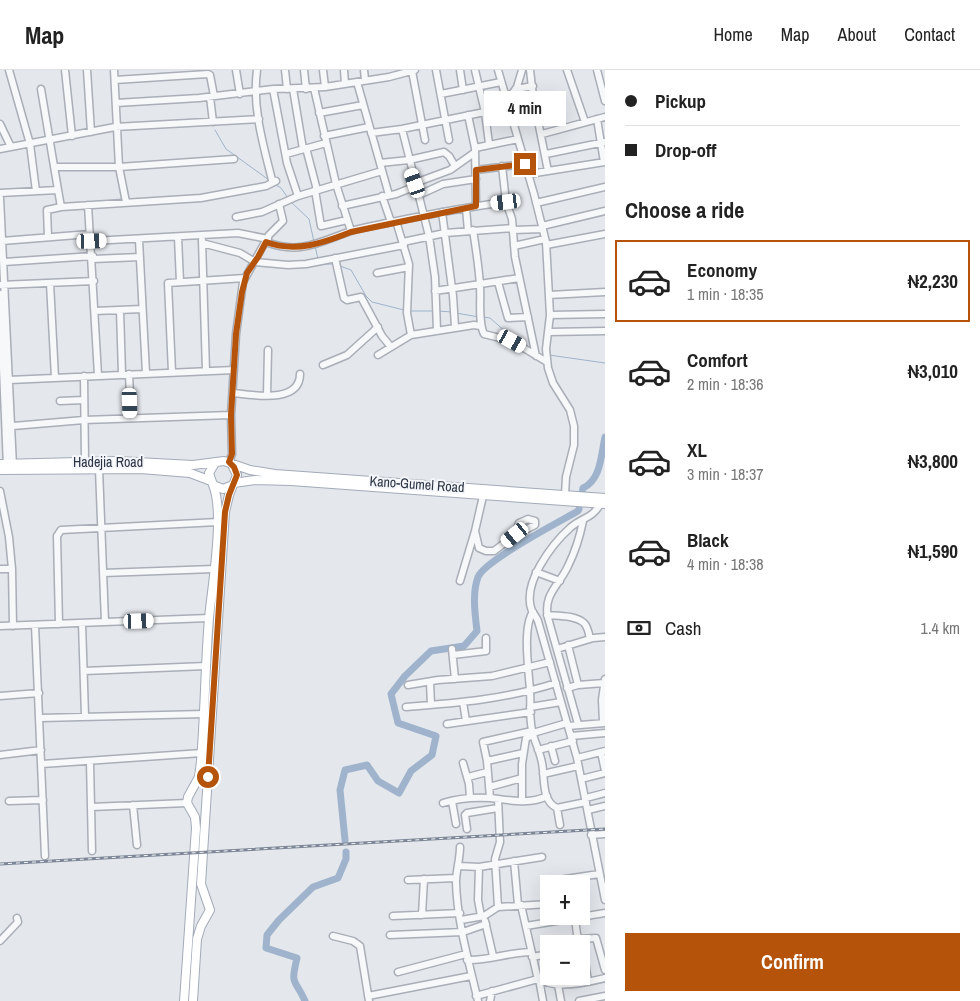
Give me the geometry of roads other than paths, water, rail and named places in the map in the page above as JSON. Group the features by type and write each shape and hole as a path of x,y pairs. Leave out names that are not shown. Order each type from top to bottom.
{"main road":[{"name":"Hadejia Road","path":"7,467 118,461 193,465 216,463"},
{"path":"184,1001 196,822 188,803 190,792 199,777 202,753 209,618 218,522 218,498 212,483 210,469 220,461 230,463 236,471 234,484 226,503 224,525 200,884 210,910 201,926 197,939 193,1001"},
{"name":"Kano-Gumel Road","path":"230,463 250,470 275,474 440,489 483,496 604,502"},
{"name":"Hadejia Road","path":"7,467 117,468 190,473 212,483"},
{"name":"Kano-Gumel Road","path":"234,484 255,480 284,480 565,495 604,502"},
{"path":"212,483 223,489 234,484"},
{"path":"194,855 203,856"}],"street":[{"path":"9,70 30,144 36,191"},
{"path":"65,70 72,136"},
{"path":"87,70 91,132"},
{"path":"114,70 115,127 119,167 126,202"},
{"path":"236,70 240,94"},
{"path":"48,236 47,210 61,207 221,195 266,186 274,180 259,119 255,92 256,70"},
{"path":"285,70 316,190 317,227 347,220"},
{"path":"304,70 306,88"},
{"path":"323,70 325,87"},
{"path":"344,70 345,84"},
{"path":"364,70 365,80"},
{"path":"436,70 449,140"},
{"path":"460,70 463,90"},
{"path":"475,70 485,112 489,144"},
{"path":"498,70 529,174 545,242 550,316 546,342 550,378 570,410 574,426 574,445 566,478 565,495"},
{"path":"508,106 522,70"},
{"path":"530,70 548,170"},
{"path":"567,70 585,122"},
{"path":"597,70 605,101"},
{"path":"116,103 212,97 273,89 325,87 414,71 425,140"},
{"path":"115,80 208,74 212,97 213,122"},
{"path":"357,82 380,163 393,221 403,244 409,267 407,312 411,335"},
{"path":"441,94 502,82"},
{"path":"516,89 533,86"},
{"path":"314,88 336,184 351,232"},
{"path":"41,89 61,207"},
{"path":"273,89 286,154 298,196"},
{"path":"319,113 363,105"},
{"path":"286,154 305,149 325,139 370,130 402,129 508,106 535,105"},
{"path":"468,115 475,151 476,206"},
{"path":"542,134 605,117"},
{"path":"0,149 115,127 259,119"},
{"path":"529,174 604,162 603,142 597,120"},
{"path":"0,124 11,147"},
{"path":"402,129 429,236 438,330"},
{"path":"342,206 396,194 443,173 475,151 489,144 518,139"},
{"path":"546,154 603,142"},
{"path":"380,163 409,160 444,152 455,166"},
{"path":"54,167 119,167 234,159"},
{"path":"476,170 525,164"},
{"path":"502,166 519,278 536,354"},
{"path":"236,217 262,212 298,196 382,171"},
{"path":"419,195 443,184 476,179"},
{"path":"536,202 605,186"},
{"path":"0,193 58,190"},
{"path":"0,198 4,262 2,285 7,467"},
{"path":"202,240 238,233 297,248 393,221 506,202"},
{"path":"230,463 232,454 231,415 236,334 245,278 272,232 283,221 279,204"},
{"path":"88,205 92,241 98,375"},
{"path":"466,208 480,285 481,321 486,335 505,338 536,354 547,357"},
{"path":"92,241 178,237 202,240 240,253 255,262 288,265 320,261 335,262 445,233 542,227 605,211"},
{"path":"442,212 455,327"},
{"path":"2,241 90,234"},
{"path":"514,246 605,234"},
{"path":"178,237 180,282"},
{"path":"139,240 146,373"},
{"path":"202,240 206,371"},
{"path":"4,262 140,257"},
{"path":"335,262 344,298 347,300 361,297 391,347"},
{"path":"377,273 409,267"},
{"path":"172,372 166,286 170,282 245,278"},
{"path":"435,291 519,278"},
{"path":"2,285 94,282"},
{"path":"498,282 508,318 528,317"},
{"path":"50,283 55,378"},
{"path":"549,295 605,292"},
{"path":"0,294 4,380 13,426 7,467"},
{"path":"95,311 142,309"},
{"path":"120,310 125,374 131,418"},
{"path":"550,316 605,314"},
{"path":"378,355 411,335 474,325 481,321"},
{"path":"323,365 347,354 378,327"},
{"path":"549,332 605,331"},
{"path":"532,336 546,342"},
{"path":"267,395 268,350"},
{"path":"4,380 234,370"},
{"path":"233,394 267,395 292,392 298,386 300,374"},
{"path":"84,376 85,462"},
{"path":"60,401 84,400"},
{"path":"13,426 84,420 231,415"},
{"path":"99,469 104,622"},
{"path":"0,491 9,537 12,569 13,626"},
{"path":"460,581 483,496"},
{"path":"560,825 557,808 550,802 547,796 544,774 533,733 527,637 529,619 532,612 531,597 536,572 548,553 572,526 591,516 604,502"},
{"path":"578,724 547,615 548,598 569,564 583,521"},
{"path":"59,624 58,532 61,530 218,522"},
{"path":"475,531 479,548 490,552 515,535"},
{"path":"0,569 12,569"},
{"path":"103,573 214,569"},
{"path":"536,572 560,581"},
{"path":"532,612 538,621 572,738 605,900"},
{"path":"547,615 570,618 581,622 586,626 590,639"},
{"path":"0,626 209,618"},
{"path":"82,623 85,716"},
{"path":"35,625 45,856"},
{"path":"557,649 590,639 605,637"},
{"path":"455,679 452,652 486,650 486,638"},
{"path":"568,645 578,685"},
{"path":"408,685 492,676 550,662"},
{"path":"84,671 206,666"},
{"path":"498,907 496,855 500,842 498,808 489,787 483,742 533,733 568,724 604,723 602,700 605,681 567,688"},
{"path":"430,682 431,705"},
{"path":"406,707 464,702 530,691 556,683"},
{"path":"0,696 39,693"},
{"path":"464,702 466,721"},
{"path":"447,724 561,702"},
{"path":"40,718 204,714"},
{"path":"522,801 523,753 526,738 533,733"},
{"path":"538,750 572,738 605,733"},
{"path":"551,746 555,761"},
{"path":"0,755 41,750"},
{"path":"577,758 603,751 605,772 581,779"},
{"path":"42,764 202,753"},
{"path":"487,762 523,753"},
{"path":"90,762 92,851"},
{"path":"463,763 468,777 470,798"},
{"path":"544,774 578,766"},
{"path":"468,777 487,772"},
{"path":"489,787 522,778"},
{"path":"557,808 605,793"},
{"path":"443,803 470,798 522,801 535,800 547,796"},
{"path":"9,801 43,800"},
{"path":"452,800 456,824"},
{"path":"91,807 188,803"},
{"path":"133,806 137,845"},
{"path":"588,810 605,806"},
{"path":"467,830 465,815 467,812 498,808"},
{"path":"591,834 605,834"},
{"path":"460,847 456,878 466,957 477,998 492,991 539,979"},
{"path":"459,866 479,867 542,857"},
{"path":"514,862 520,905 543,1001"},
{"path":"479,867 478,900 486,924 493,956"},
{"path":"590,876 599,874"},
{"path":"408,880 456,878"},
{"path":"422,915 424,879"},
{"path":"461,920 482,916 498,907 540,904"},
{"path":"392,916 460,913"},
{"path":"590,916 605,913"},
{"path":"0,941 18,922 17,918"},
{"path":"390,935 463,932 486,924"},
{"path":"526,926 540,924"},
{"path":"333,936 354,941 360,946 368,999 471,976"},
{"path":"590,938 596,938 605,970"},
{"path":"398,972 466,957 478,960 493,956 540,954"},
{"path":"590,981 605,978"},
{"path":"558,985 561,1001"},
{"path":"490,1001 492,991"},
{"path":"579,1001 605,996"}],"waterway":[{"path":"215,130 226,149 269,180"},
{"path":"276,185 281,188 288,198"},
{"path":"291,202 309,219 314,242"},
{"path":"315,246 318,259"},
{"path":"323,264 334,264"},
{"path":"340,266 351,270 366,296 372,302 404,310"},
{"path":"411,311 434,311"},
{"path":"438,311 452,312"},
{"path":"456,313 479,317"},
{"path":"483,317 490,318 514,339"},
{"path":"549,355 605,363"},
{"path":"582,494 583,488 589,484 597,473 605,437"},
{"path":"345,840 340,790 345,770 367,765 378,781 399,793 411,771 432,755 436,736 398,723 391,694 405,676 431,651 464,646 477,631 474,604 475,590 478,577 484,570 508,552 579,509"},
{"path":"305,1001 294,978 297,958 266,948 267,935 279,920 313,887 338,878 346,859 346,852"}],"railway":[{"path":"0,864 605,829"}]}
